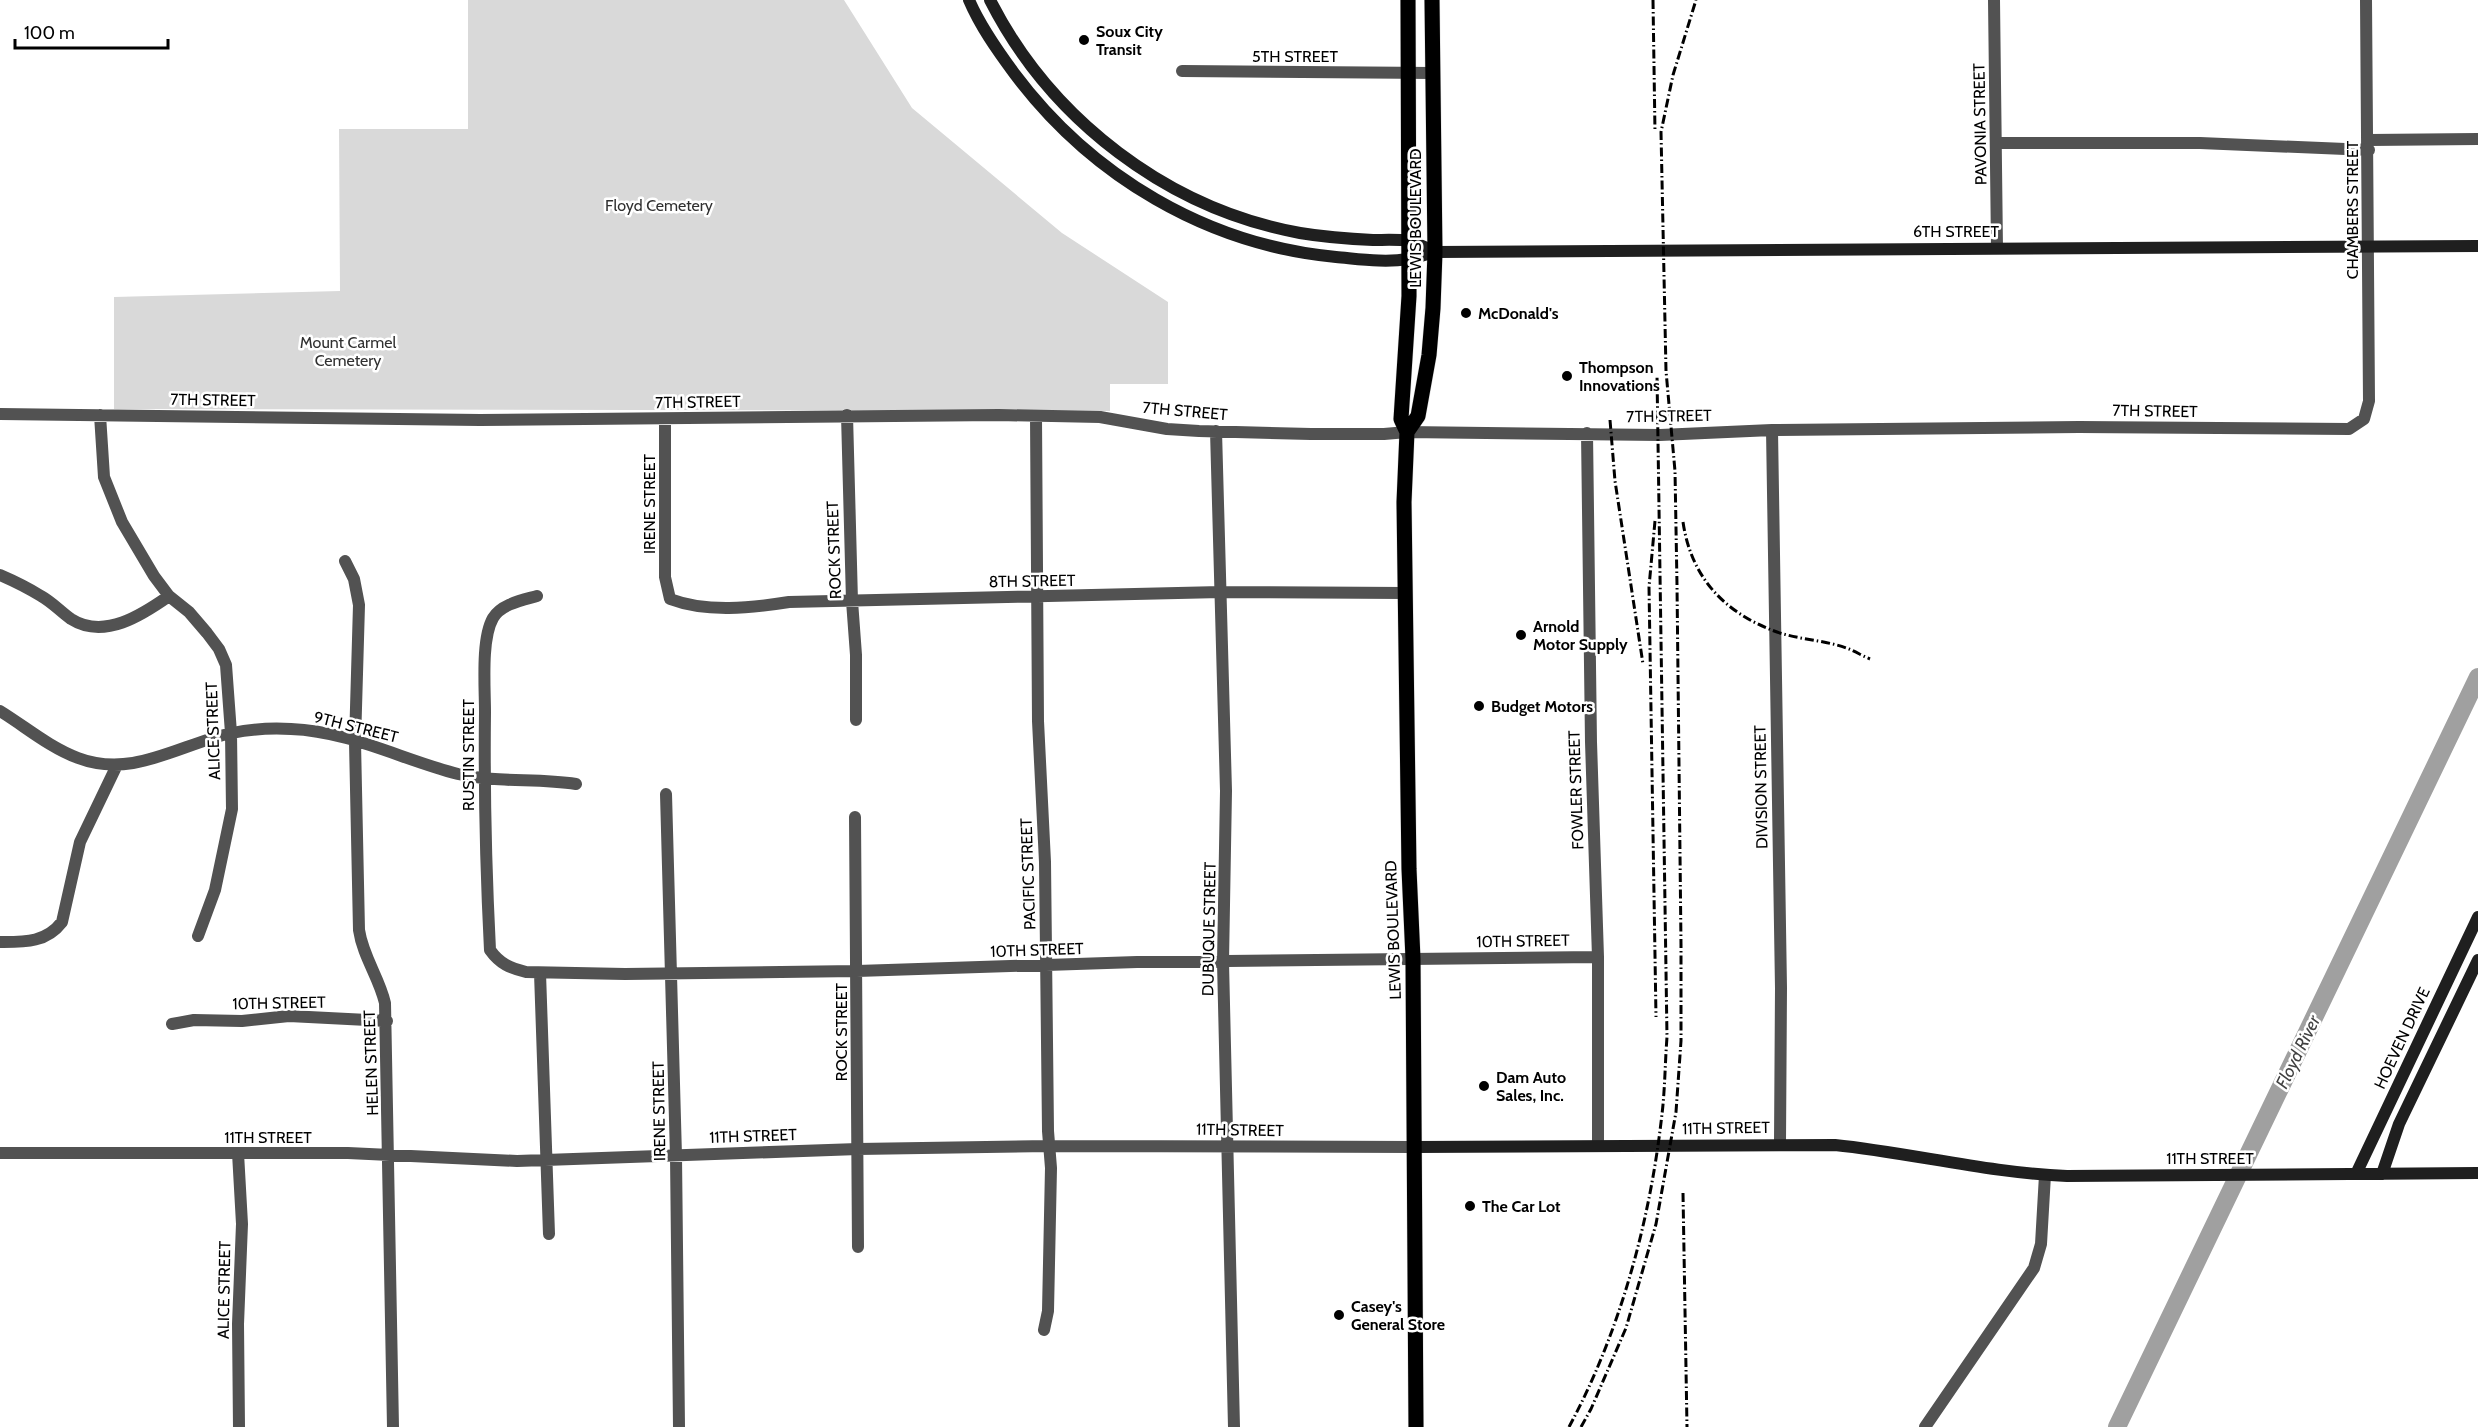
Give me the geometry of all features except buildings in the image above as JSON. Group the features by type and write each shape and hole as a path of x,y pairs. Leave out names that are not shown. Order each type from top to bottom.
{"main road":[{"name":"6TH STREET","path":"969,0 994,45 1038,104 1078,145 1130,184 1196,220 1270,246 1312,255 1408,259 1435,252 2478,246"},
{"path":"990,0 1018,49 1043,81 1095,134 1149,174 1214,207 1269,226 1346,239 1409,241"},
{"name":"LEWIS BOULEVARD","path":"1408,0 1409,296 1401,418 1407,432 1404,502 1409,869 1413,960 1416,1427"},
{"name":"LEWIS BOULEVARD","path":"1407,432 1418,416 1429,355 1435,252 1432,0"},
{"name":"6TH STREET","path":"1409,241 1435,252"},
{"name":"HOEVEN DRIVE","path":"2356,1174 2478,917"},
{"name":"HOEVEN DRIVE","path":"2382,1174 2399,1124 2478,960"},
{"name":"11TH STREET","path":"1414,1147 1780,1143 1882,1150 2045,1175 2478,1173"}],"street":[{"name":"PAVONIA STREET","path":"1994,0 1997,248"},
{"name":"CHAMBERS STREET","path":"2364,419 2369,401 2367,246 2369,145 2366,0"},
{"name":"5TH STREET","path":"1182,71 1433,73"},
{"path":"1997,143 2369,145 2478,139"},
{"name":"7TH STREET","path":"0,414 665,420 847,415 1036,416 1100,417 1167,429 1216,431 1321,434 1407,432 1660,435 1772,430 2079,427 2339,430 2349,429 2364,419"},
{"name":"ALICE STREET","path":"100,415 102,458 110,495 122,522 154,576 169,596 189,612 207,633 219,649 226,665 231,733 231,809 214,890 198,936"},
{"name":"ROCK STREET","path":"847,415 852,601 856,655 856,720"},
{"name":"PACIFIC STREET","path":"1036,416 1038,721 1045,862 1051,1168 1048,1311 1044,1330"},
{"name":"IRENE STREET","path":"665,420 665,577 668,589"},
{"name":"DIVISION STREET","path":"1772,430 1781,988 1780,1143"},
{"name":"DUBUQUE STREET","path":"1216,431 1226,791 1223,962 1234,1427"},
{"name":"FOWLER STREET","path":"1587,433 1591,742 1598,957 1598,1146"},
{"name":"HELEN STREET","path":"345,561 354,579 359,605 355,742 359,930 364,954 383,992 387,1021 393,1427"},
{"path":"0,574 41,596 72,620 88,625 106,626 127,621 169,596"},
{"name":"8TH STREET","path":"668,589 670,599 685,605 712,607 759,606 789,602 1221,592 1405,593"},
{"name":"RUSTIN STREET","path":"490,945 484,779 486,667 490,624 502,609 537,596"},
{"name":"9TH STREET","path":"0,711 38,737 78,759 98,764 140,764 231,733 292,729 328,733 455,773 484,779 549,780 576,784"},
{"path":"0,942 43,938 54,933 62,922 80,842 117,765"},
{"name":"IRENE STREET","path":"666,794 676,1156 679,1427"},
{"name":"ROCK STREET","path":"855,817 858,1247"},
{"name":"10TH STREET","path":"490,945 490,950 497,960 510,969 540,973 856,971 1223,962 1598,957"},
{"path":"540,973 549,1234"},
{"name":"10TH STREET","path":"172,1024 194,1020 242,1021 289,1016 387,1021"},
{"name":"11TH STREET","path":"0,1153 238,1153 517,1161 858,1149 1049,1146 1414,1147"},
{"name":"ALICE STREET","path":"238,1153 242,1224 238,1324 239,1427"},
{"path":"1925,1427 2034,1268 2041,1244 2045,1175"}],"green space":[{"name":"Floyd Cemetery","path":"468,0 844,0 912,108 1062,233 1168,302 1168,384 1110,384 1110,411 114,409 114,297 340,291 339,129 468,129"}],"waterway":[{"name":"Floyd River","path":"2117,1427 2478,677"}],"railway":[{"path":"1653,0 1655,132"},
{"path":"1581,1427 1626,1328 1656,1224 1676,1112 1681,1041 1677,585 1675,471 1666,371 1661,132 1673,75 1696,0"},
{"path":"1569,1427 1603,1353 1630,1275 1650,1195 1663,1105 1667,1037 1657,375"},
{"path":"1610,420 1615,481 1643,664"},
{"path":"1655,521 1649,587 1656,1017"},
{"path":"1683,522 1687,542 1702,576 1713,590 1741,615 1777,632 1840,646 1870,659"},
{"path":"1683,1193 1687,1427"}],"place":[{"name":"Soux City Transit","path":"1084,40"},
{"name":"McDonald's","path":"1466,313"},
{"name":"Thompson Innovations","path":"1567,376"},
{"name":"Arnold Motor Supply","path":"1521,635"},
{"name":"Budget Motors","path":"1479,706"},
{"name":"Dam Auto Sales, Inc.","path":"1484,1086"},
{"name":"The Car Lot","path":"1470,1206"},
{"name":"Casey's General Store","path":"1339,1315"}],"park label":[{"name":"Mount Carmel Cemetery","path":"348,351"}]}
